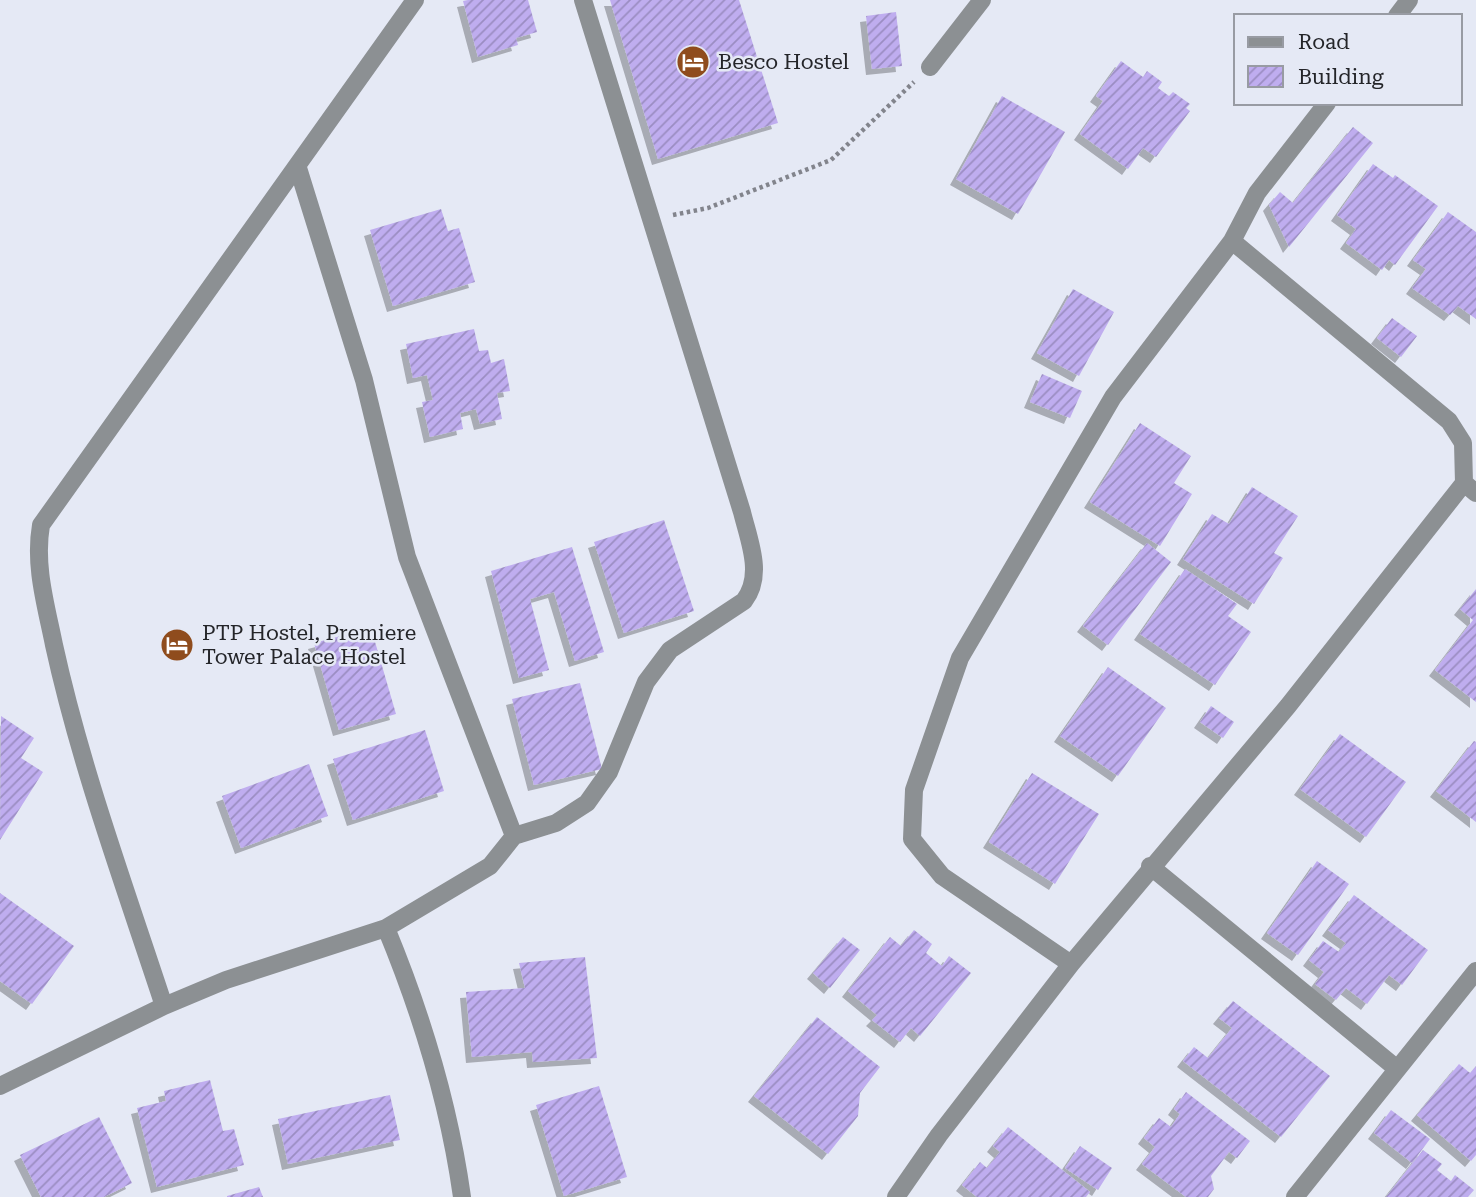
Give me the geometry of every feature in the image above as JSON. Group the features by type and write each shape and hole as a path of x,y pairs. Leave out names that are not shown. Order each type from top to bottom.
{"street":[{"path":"164,1006 61,678 41,583 41,525 54,503 299,168 415,0"},
{"path":"0,1086 164,1006 226,980 386,928 490,866 514,836 556,823 587,803 609,772 646,682 670,650 744,601 752,590 755,576 742,512 583,0"},
{"path":"930,67 982,0"},
{"path":"1398,14 1409,0"},
{"path":"1071,964 942,876 912,839 914,790 967,646 1113,397 1232,241 1257,193 1325,105"},
{"path":"299,168 364,380 408,557 514,836"},
{"path":"896,1197 939,1135 1150,866 1470,488 1463,443 1449,421 1232,241"},
{"path":"1150,866 1396,1068"},
{"path":"386,928 413,993 442,1092 462,1197"},
{"path":"1296,1197 1396,1068 1474,977"}],"path":[{"path":"652,219 708,208 831,160 930,67"}],"building":[{"path":"528,0 537,32 516,38 518,45 478,57 463,1"},
{"name":"Besco Hostel","path":"610,0 739,0 778,123 658,159"},
{"path":"896,12 902,66 872,69 866,16"},
{"path":"1121,61 1143,77 1147,71 1162,82 1158,88 1169,96 1173,92 1190,104 1186,108 1190,111 1156,157 1143,148 1128,169 1080,134 1103,101 1096,96"},
{"path":"1002,96 1065,132 1018,214 956,179"},
{"path":"1353,127 1373,143 1289,247 1269,205 1280,192 1293,203"},
{"path":"1373,164 1393,178 1395,175 1438,206 1395,265 1389,260 1382,270 1346,243 1356,229 1337,215"},
{"path":"441,209 448,231 459,228 475,282 393,306 370,230"},
{"path":"1448,212 1476,232 1476,319 1458,306 1450,315 1412,288 1426,269 1413,260"},
{"path":"1073,289 1114,312 1079,376 1037,353"},
{"path":"1392,318 1417,336 1401,357 1377,338"},
{"path":"474,329 479,351 488,350 491,363 504,359 510,391 497,393 502,419 480,424 476,409 460,413 463,429 430,437 422,402 433,400 427,375 413,378 406,344"},
{"path":"1042,374 1082,391 1070,418 1030,402"},
{"path":"1140,423 1191,456 1174,483 1192,494 1160,546 1090,502"},
{"path":"1252,487 1298,516 1274,553 1283,558 1254,604 1183,559 1212,514 1229,524"},
{"path":"664,520 694,611 624,633 594,542"},
{"path":"1147,543 1171,562 1108,645 1083,626"},
{"path":"572,547 604,652 575,661 554,592 530,599 549,670 519,678 491,571"},
{"path":"1185,569 1237,604 1228,616 1251,632 1215,685 1140,634"},
{"path":"1476,589 1476,702 1435,670 1473,620 1460,609"},
{"path":"371,628 396,714 339,730 314,643"},
{"path":"1108,667 1166,708 1118,776 1060,736"},
{"path":"580,683 602,769 534,785 512,699"},
{"path":"1211,706 1234,722 1223,738 1200,722"},
{"path":"1,716 34,738 21,758 43,772 0,840"},
{"path":"425,730 444,791 353,820 333,759"},
{"path":"1340,734 1406,782 1366,837 1300,789"},
{"path":"1474,741 1476,742 1476,822 1436,791"},
{"path":"309,764 328,816 241,848 222,796"},
{"path":"1032,773 1099,814 1055,884 989,842"},
{"path":"1317,861 1349,884 1298,955 1267,933"},
{"path":"0,893 74,946 32,1004 0,981"},
{"path":"1354,895 1428,950 1402,985 1389,975 1367,1004 1346,988 1336,1000 1315,984 1324,972 1309,960 1323,941 1339,952 1346,943 1328,930"},
{"path":"914,930 932,944 926,953 942,966 949,956 971,973 920,1036 911,1028 900,1042 872,1020 877,1015 848,991 890,937 901,946"},
{"path":"843,937 860,950 830,988 813,973"},
{"path":"585,957 597,1058 533,1062 532,1052 472,1057 466,992 525,988 519,963"},
{"path":"1233,1001 1330,1076 1281,1137 1183,1061 1194,1047 1208,1058 1232,1028 1219,1018"},
{"path":"817,1017 880,1067 860,1093 858,1116 828,1154 754,1096"},
{"path":"1459,1064 1470,1073 1476,1066 1476,1155 1471,1161 1417,1115"},
{"path":"210,1080 223,1131 234,1129 244,1165 157,1187 137,1108 166,1101 164,1091"},
{"path":"599,1086 627,1177 564,1196 536,1105"},
{"path":"1186,1092 1250,1141 1237,1158 1229,1152 1211,1176 1214,1189 1208,1197 1186,1197 1142,1164 1155,1147 1144,1138 1159,1118 1171,1127 1180,1114 1174,1109"},
{"path":"390,1095 400,1140 288,1164 278,1119"},
{"path":"1391,1110 1430,1139 1412,1163 1374,1133"},
{"path":"99,1117 132,1183 104,1197 41,1197 20,1155"},
{"path":"1008,1127 1090,1192 1086,1197 977,1197 962,1185 980,1162 987,1168 1000,1152 993,1146"},
{"path":"1080,1146 1112,1168 1098,1190 1065,1168"},
{"path":"1423,1150 1442,1164 1437,1170 1451,1181 1455,1175 1474,1190 1468,1197 1386,1197"},
{"path":"259,1187 263,1197 227,1197 227,1196"}],"place":[{"name":"Besco Hostel","path":"693,62"},
{"name":"PTP Hostel, Premiere Tower Palace Hostel","path":"177,645"}]}
